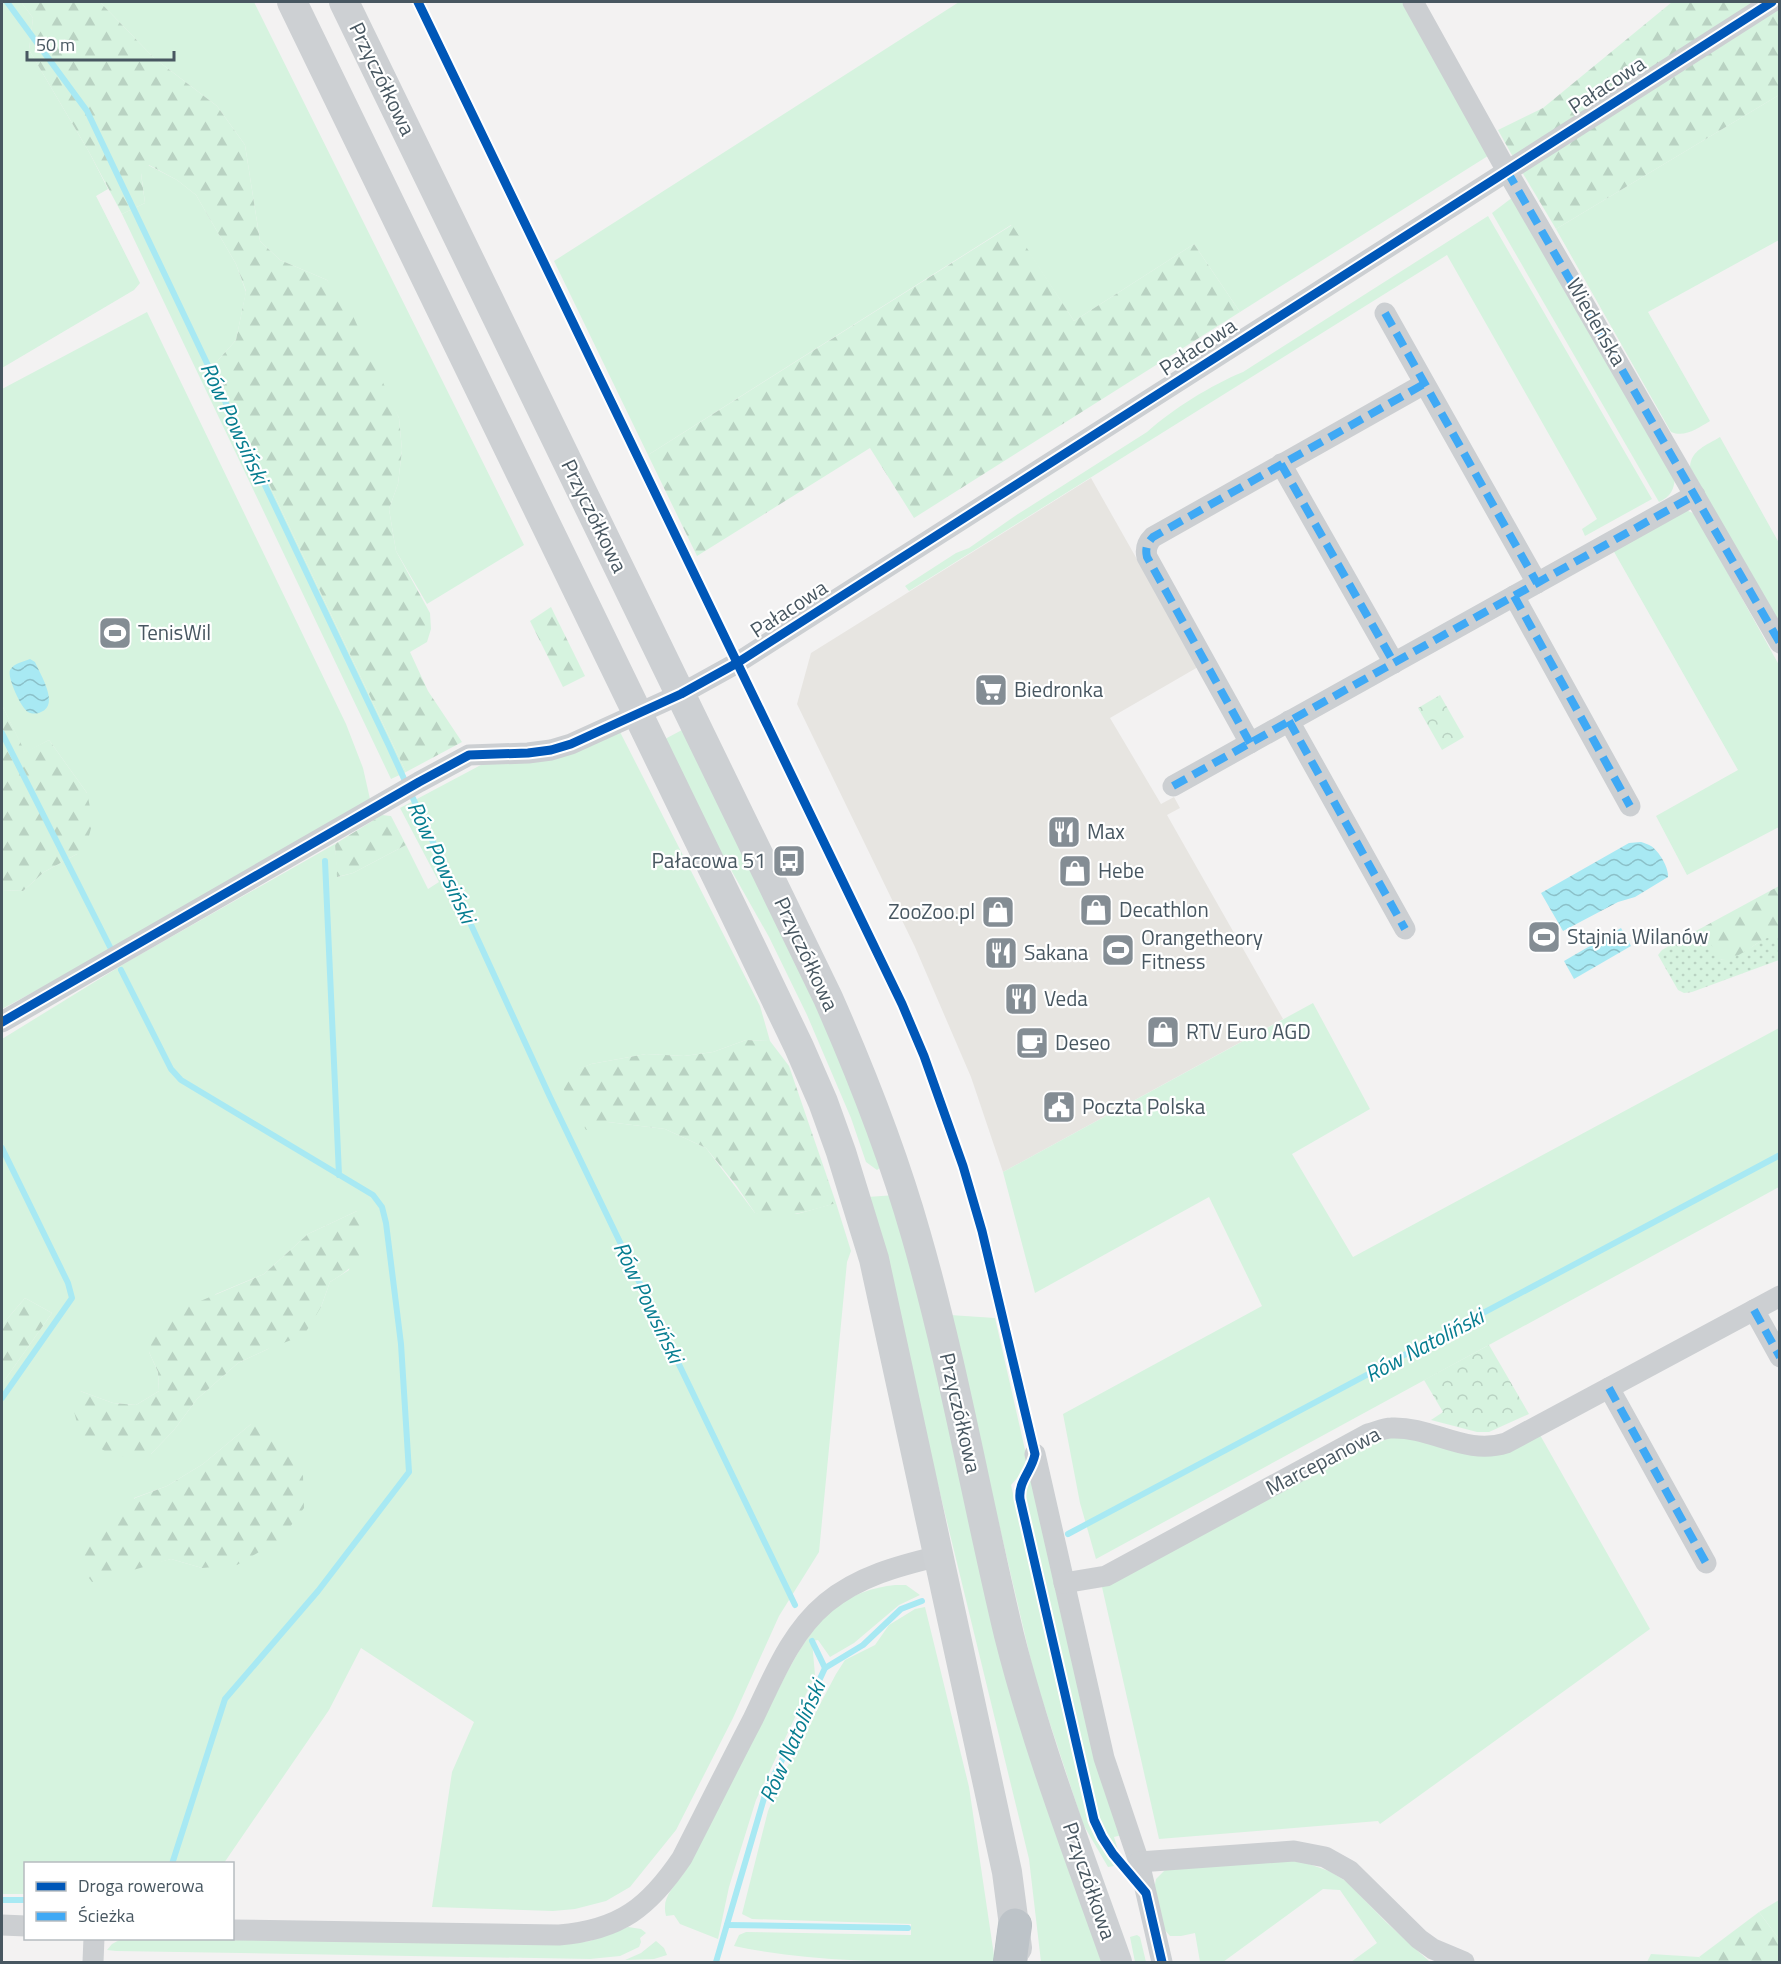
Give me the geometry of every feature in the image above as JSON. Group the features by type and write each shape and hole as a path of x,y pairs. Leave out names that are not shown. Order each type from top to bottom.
{"highway":[{"path":"1010,1962 1015,1924"}],"main road":[{"path":"292,2 799,1047 841,1152 874,1259 1002,1849 1019,1962"},
{"name":"Przyczółkowa","path":"345,2 840,1026 875,1110 917,1237 956,1392 1010,1638 1063,1808 1117,1962"},
{"path":"841,1152 861,1178 876,1182 898,1177"}],"street":[{"name":"Wiedeńska","path":"1413,2 1507,171 1779,643"},
{"name":"Pałacowa","path":"2,1022 396,795 469,756 551,750 571,744 681,694 746,658 1772,2"},
{"path":"1385,313 1537,583"},
{"path":"1251,742 1147,557 1149,542 1152,537 1424,384"},
{"path":"1281,464 1394,663"},
{"path":"1173,786 1695,495"},
{"path":"1514,596 1630,806"},
{"path":"1289,722 1406,929"},
{"name":"Marcepanowa","path":"1064,1583 1106,1575 1368,1434 1390,1428 1411,1429 1473,1447 1492,1448 1506,1443 1779,1296"},
{"path":"1754,1310 1779,1357"},
{"path":"1610,1388 1706,1563"},
{"path":"1035,1454 1104,1758 1138,1862 1162,1962"},
{"path":"234,1930 559,1935 590,1931 620,1920 640,1908 653,1896 666,1882 682,1858 786,1652 809,1620 840,1593 866,1578 891,1568 939,1556"},
{"path":"1138,1862 1277,1851 1311,1853 1338,1863 1350,1871 1433,1950 1464,1962"},
{"path":"2,1925 24,1926"},
{"path":"93,1962 94,1940"}],"shaded area":[{"path":"1091,478 1198,667 1110,718 1161,804 1174,797 1180,808 1167,815 1283,1019 1003,1172 971,1077 915,947 797,704 811,653"}],"green space":[{"path":"2,2 21,2 33,18 29,50 108,189 96,196 140,283 134,290 2,368"},
{"path":"21,2 100,2 154,58 217,106 245,145 260,241 280,260 327,280 353,316 399,418 402,450 398,484 389,509 396,551 430,613 431,629 427,642 410,652 428,691 462,742 406,772 213,366 236,340 246,291 236,264 196,195 177,180 149,165 141,174 145,203 122,214 89,152 29,50 33,18"},
{"path":"100,2 254,2 524,545 427,604 396,551 389,509 398,484 402,450 399,418 327,280 280,260 260,241 245,145 217,106 154,58"},
{"path":"959,2 1405,2 1491,154 1240,312 1194,244 1074,321 1011,225 648,455 554,261"},
{"path":"1672,2 1756,2 1513,157 1498,130 1543,108"},
{"path":"1779,8 1779,95 1556,229 1522,172"},
{"path":"1779,95 1779,240 1648,312 1710,421 1686,433 1676,434 1671,432 1556,229"},
{"path":"148,165 177,180 196,195 236,264 246,292 236,340 213,366 406,772 391,779 122,214 145,203 141,173"},
{"path":"1513,197 1675,477 1671,492 1659,502 1492,213"},
{"path":"1488,216 1652,499 1585,536 1582,529 1597,519 1447,255 909,591 905,586 956,553 969,548 1147,432 1193,398 1243,372"},
{"path":"1012,225 1074,321 1194,244 1240,312 914,518 870,448 697,556 648,455"},
{"path":"147,312 346,724 363,768 370,799 124,943 2,1009 2,890 23,891 44,872 77,854 87,793 49,740 25,753 2,705 2,389"},
{"path":"1720,437 1779,543 1779,626 1690,467 1693,456 1697,452"},
{"path":"1686,510 1695,514 1779,665 1779,827 1687,875 1656,816 1738,770 1613,550"},
{"path":"551,607 585,676 563,687 530,621"},
{"path":"1440,695 1464,737 1442,750 1418,708"},
{"path":"2,705 25,752 49,740 87,793 93,821 87,843 77,854 44,872 23,891 2,890"},
{"path":"682,730 818,1003 881,1167 877,1170 866,1162 851,1118 807,1015 769,937 708,829 665,739"},
{"path":"620,732 760,1006 770,1041 746,1040 713,1052 684,1056 646,1054 591,1064 558,1078 608,1122 665,1129 706,1148 755,1213 797,1214 836,1203 851,1251 847,1262 819,1552 779,1616 733,1718 676,1830 630,1887 606,1901 575,1909 553,1911 432,1907 452,1772 474,1722 361,1648 329,1710 225,1862 24,1862 24,1894 2,1894 2,1384 52,1313 25,1298 2,1325 2,1039 127,962 335,844 338,877 353,873 406,845 428,889 439,882 400,808 494,758","holes":["357,1211 349,1270 330,1282 321,1307 268,1349 238,1363 197,1399 174,1430 151,1454 80,1391 113,1403 136,1405 159,1391 158,1372 149,1352 216,1294 264,1274 308,1234","251,1424 202,1568 171,1559 133,1568 134,1498 167,1486 203,1464"]},
{"path":"382,815 391,816 406,845 353,873 337,877 335,844"},
{"path":"1779,886 1779,938 1763,941 1741,955 1728,960 1690,951 1683,938"},
{"path":"1770,937 1779,938 1779,960 1692,992 1684,993 1678,990 1658,955 1662,950 1683,938 1690,951 1709,941 1721,960 1728,959"},
{"path":"1313,1003 1370,1109 1292,1154 1353,1257 1779,1028 1779,1187 1096,1559 1080,1503 1063,1414 1262,1306 1209,1197 1035,1293 1003,1172"},
{"path":"746,1040 770,1041 789,1066 836,1203 786,1215 755,1213 706,1148 665,1129 608,1122 586,1130 557,1077 591,1064 646,1054 684,1056 713,1052"},
{"path":"895,1195 1103,1962 1041,1962 1029,1859 868,1197"},
{"path":"357,1211 363,1235 361,1253 350,1268 330,1282 321,1307 304,1335 238,1363 197,1399 174,1430 151,1454 114,1457 80,1435 74,1411 80,1391 113,1403 136,1405 159,1391 158,1372 149,1352 153,1336 172,1313 264,1274 308,1234"},
{"path":"25,1298 52,1313 2,1384 2,1325"},
{"path":"950,1315 995,1318 1026,1454 1024,1467 1011,1485 1088,1823 1096,1840 1114,1866 1108,1867 1083,1824 1035,1678"},
{"path":"1489,1345 1529,1414 1489,1432 1477,1432 1431,1420 1443,1412 1424,1380"},
{"path":"251,1424 269,1432 290,1452 303,1476 304,1508 281,1539 237,1565 202,1568 171,1559 92,1582 80,1566 90,1542 135,1498 167,1486 203,1464"},
{"path":"1402,1435 1471,1455 1540,1435 1650,1629 1380,1824 1378,1821 1159,1839 1102,1587 1373,1442"},
{"path":"1032,1477 1122,1835 1114,1837 1118,1850 1100,1819 1025,1497 1025,1490"},
{"path":"906,1585 920,1595 899,1605 854,1643 830,1657 818,1640 812,1641 815,1675 756,1800 729,1887 718,1939 680,1924 674,1915 666,1916 665,1903 669,1893 684,1873 786,1675 811,1633 832,1610 846,1600 870,1590"},
{"path":"925,1607 969,1787 995,1962 831,1959 734,1946 739,1935 746,1932 911,1935 911,1924 752,1919 742,1914 768,1811 785,1771 836,1674 845,1660 875,1645 889,1625 915,1609"},
{"path":"1273,1859 1303,1862 1329,1871 1346,1881 1430,1962 1351,1962 1377,1943 1340,1890 1323,1889 1223,1962 1200,1962 1195,1933 1170,1936 1164,1929 1154,1890 1156,1879 1169,1866"},
{"path":"1779,1900 1779,1939 1759,1912"},
{"path":"1759,1912 1779,1939 1779,1962 1703,1962 1699,1957"},
{"path":"628,1927 641,1929 646,1933 640,1938 639,1947 620,1956 590,1959 107,1950 119,1940 234,1940 234,1938 556,1945 590,1941"},
{"path":"1137,1935 1140,1937 1146,1962 1135,1962 1130,1937"},
{"path":"656,1941 664,1948 667,1955 654,1959 625,1960 641,1953"},
{"path":"1651,1954 1699,1957 1703,1962 1647,1962"}],"water":[{"path":"30,659 35,662 49,696 46,708 36,713 28,712 18,699 10,674 14,666"},
{"path":"1641,842 1650,845 1657,852 1663,860 1668,877 1635,897 1618,902 1563,931 1541,893 1629,843"},
{"path":"1621,928 1631,946 1574,979 1564,961"}],"waterway":[{"name":"Rów Powsiński","path":"7,2 87,111 389,746 550,1097 795,1605"},
{"path":"2,733 110,947"},
{"path":"325,861 339,1175"},
{"path":"121,970 171,1069 181,1080 373,1195 382,1207 401,1344 409,1472 318,1591 225,1699 173,1862"},
{"path":"2,1148 68,1283 72,1298 2,1398"},
{"name":"Rów Natoliński","path":"1068,1534 1780,1155"},
{"name":"Rów Natoliński","path":"716,1962 767,1788 825,1668 863,1645 901,1609 922,1601"},
{"path":"812,1641 825,1668"},
{"path":"2,1900 24,1900"},
{"path":"727,1925 908,1928"}],"marked path":[{"path":"1507,171 1780,643"},
{"path":"1385,313 1537,583"},
{"path":"1250,743 1147,557 1148,544 1153,537 1424,384"},
{"path":"1281,464 1394,663"},
{"path":"1173,786 1695,495"},
{"path":"1514,596 1630,806"},
{"path":"1289,721 1405,929"},
{"path":"1754,1310 1780,1357"},
{"path":"1609,1388 1706,1563"}],"cycle path":[{"path":"418,2 902,1004 924,1056 963,1166 982,1231 1035,1454 1023,1481 1020,1499 1094,1820 1113,1854 1146,1893 1162,1962"},
{"path":"2,1022 469,755 528,753 571,744 681,694 737,663 1772,2"}],"place":[{"name":"TenisWil","path":"115,633"},
{"name":"Biedronka","path":"991,690"},
{"name":"Max","path":"1064,832"},
{"name":"Pałacowa 51","path":"789,861"},
{"name":"Hebe","path":"1075,871"},
{"name":"Decathlon","path":"1096,910"},
{"name":"ZooZoo.pl","path":"998,912"},
{"name":"Stajnia Wilanów","path":"1544,937"},
{"name":"Orangetheory Fitness","path":"1118,950"},
{"name":"Sakana","path":"1001,953"},
{"name":"Veda","path":"1021,999"},
{"name":"RTV Euro AGD","path":"1163,1032"},
{"name":"Deseo","path":"1032,1043"},
{"name":"Poczta Polska","path":"1059,1107"}]}
